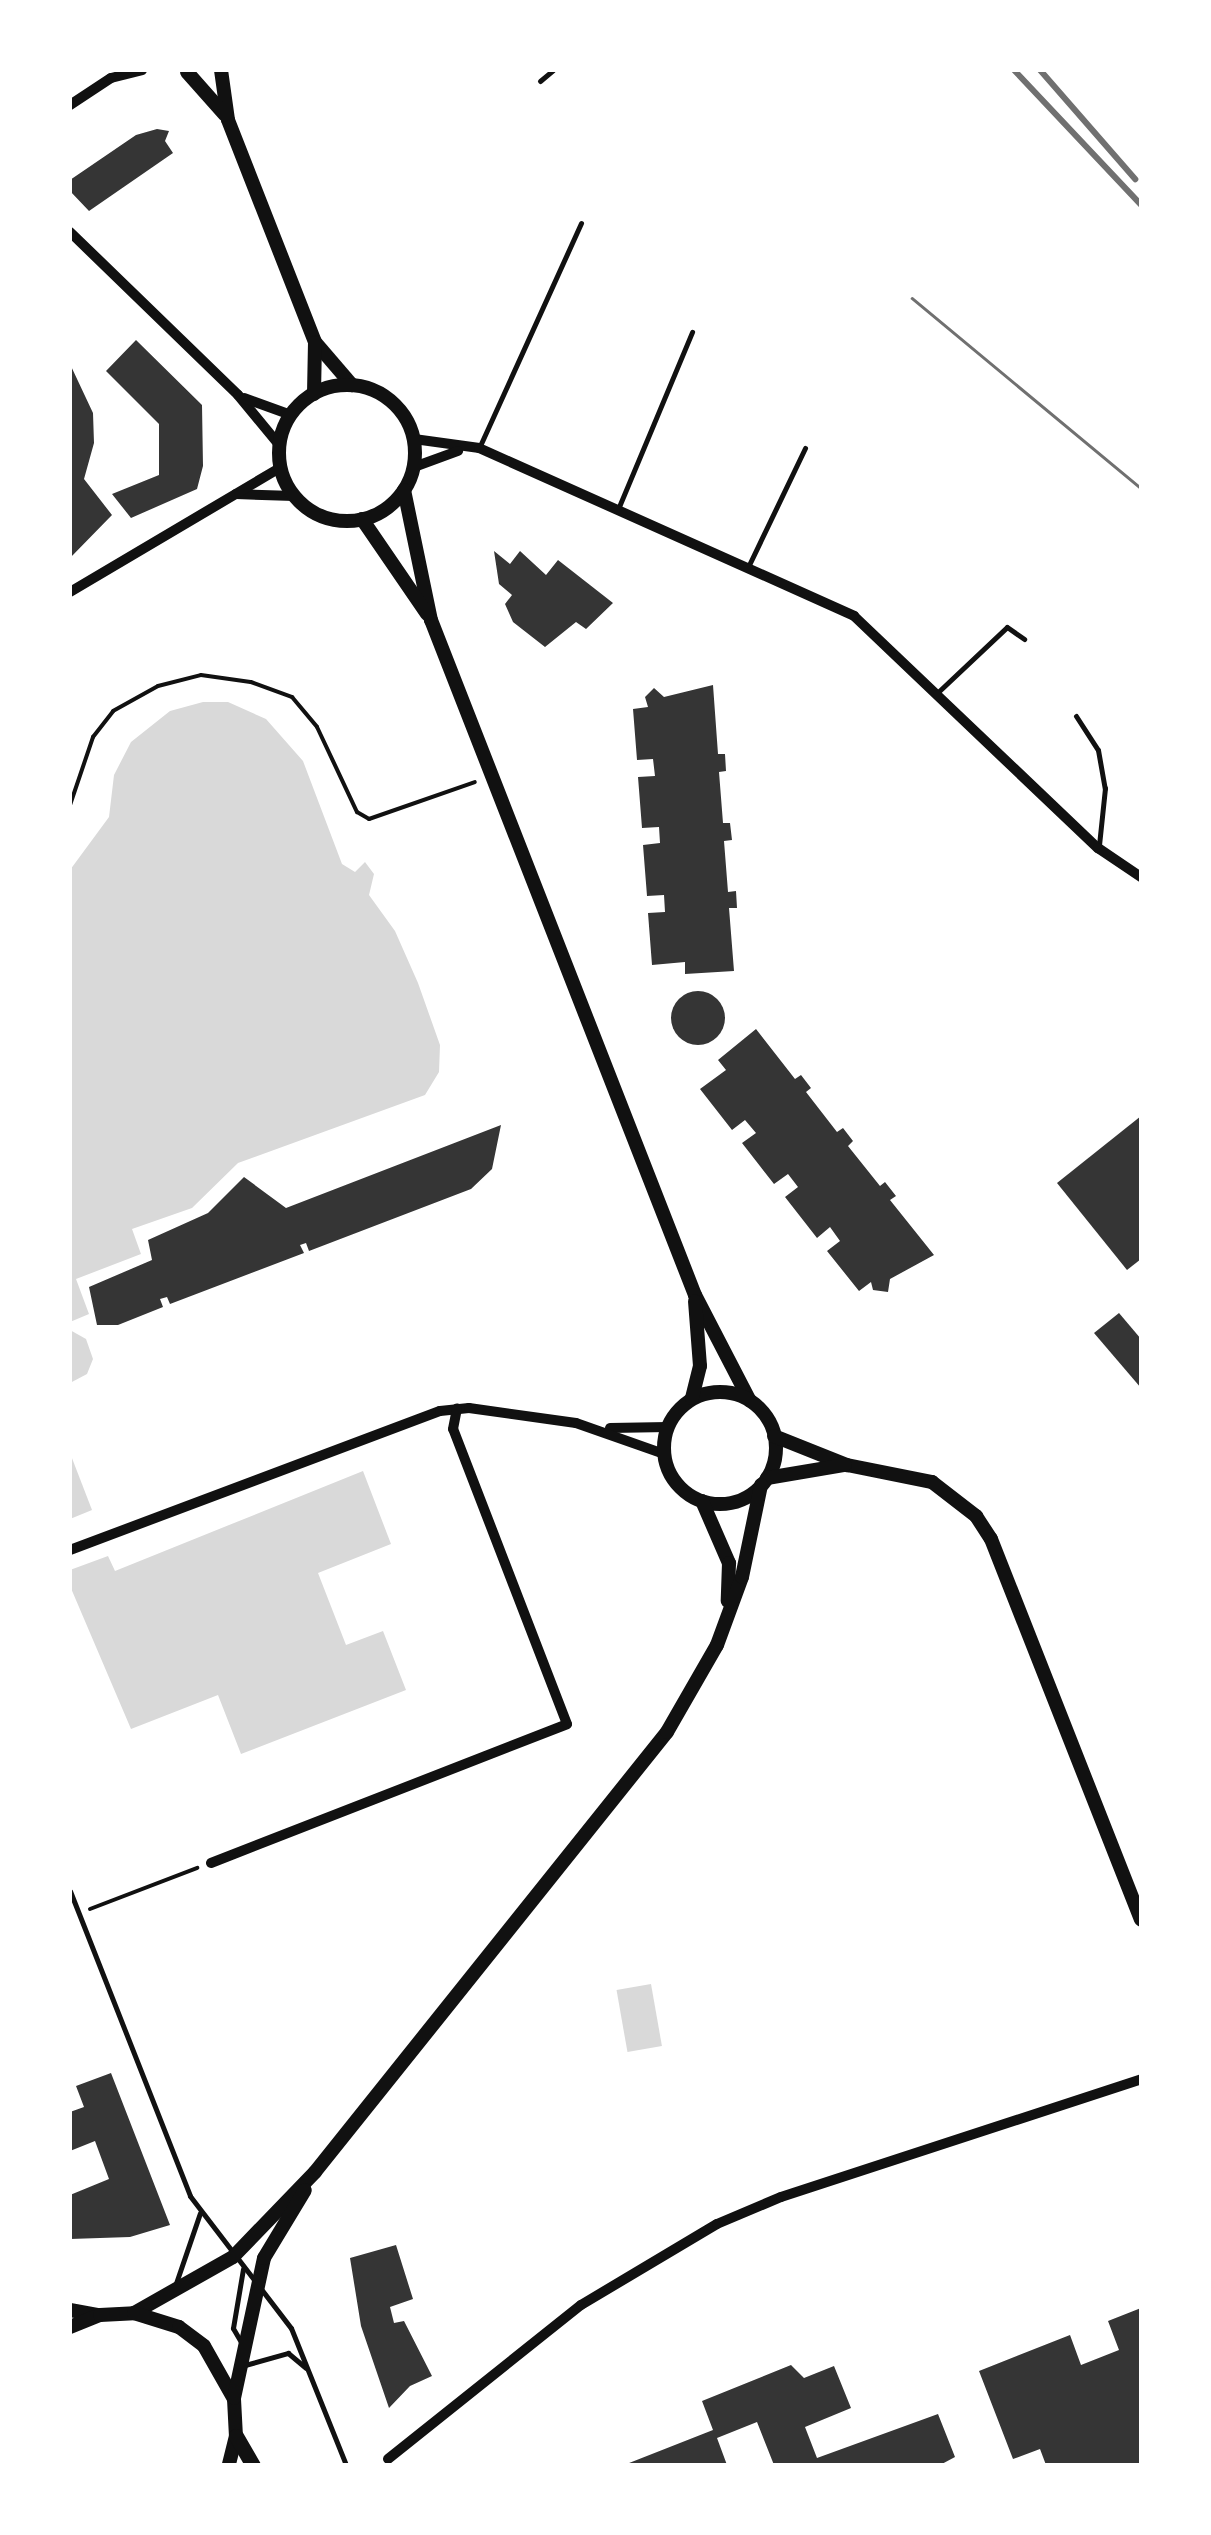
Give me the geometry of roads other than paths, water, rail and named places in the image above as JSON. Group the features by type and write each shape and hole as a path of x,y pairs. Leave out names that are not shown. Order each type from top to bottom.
{"main road":[{"path":"236,2436 253,2465"}],"street":[{"path":"70,105 114,74 142,70"},
{"path":"221,70 228,120 316,342 352,386 392,402 414,439 414,467 404,490 362,519 325,518 294,496 280,467 280,446 291,415 314,394 352,386"},
{"path":"185,71 228,120"},
{"path":"70,232 238,395 280,446"},
{"path":"314,394 316,342"},
{"path":"238,395 291,415"},
{"path":"414,439 479,448 854,616 1098,848 1141,877"},
{"path":"414,467 479,448"},
{"path":"70,592 280,467"},
{"path":"404,490 430,620 695,1295 750,1401 774,1436 847,1465 932,1482 985,1529 1141,1920"},
{"path":"235,494 294,496"},
{"path":"362,519 430,620"},
{"path":"695,1295 700,1366 692,1398 668,1427 664,1454 674,1480 702,1501 728,1563 725,1622"},
{"path":"692,1398 724,1392 750,1401"},
{"path":"70,1550 456,1408 601,1429 668,1427"},
{"path":"211,1862 567,1724 453,1429 456,1408"},
{"path":"601,1429 664,1454"},
{"path":"134,2313 174,2290 238,2263 667,1732 725,1622 774,1436"},
{"path":"702,1501 732,1503 764,1482 847,1465"},
{"path":"388,2459 581,2305 717,2224 781,2196 1141,2079"},
{"path":"229,2465 236,2436 234,2400 256,2283 315,2172"},
{"path":"70,2310 100,2315 134,2313 179,2327 204,2346 234,2400"},
{"path":"70,2327 100,2315"}],"lane":[{"path":"540,81 553,70"},
{"path":"479,448 581,223"},
{"path":"618,510 692,332"},
{"path":"747,568 805,448"},
{"path":"936,694 1006,627 1024,639"},
{"path":"1076,716 1098,750 1105,788 1106,822 1098,848"},
{"path":"70,1891 200,2213 291,2328 346,2465"},
{"path":"174,2290 200,2213"},
{"path":"238,2263 232,2328 245,2349"},
{"path":"242,2366 271,2352 288,2353 308,2370"}],"tram line":[{"path":"912,298 1141,488"}],"railway":[{"path":"1014,70 1141,205"},
{"path":"1040,70 1135,179"}]}
